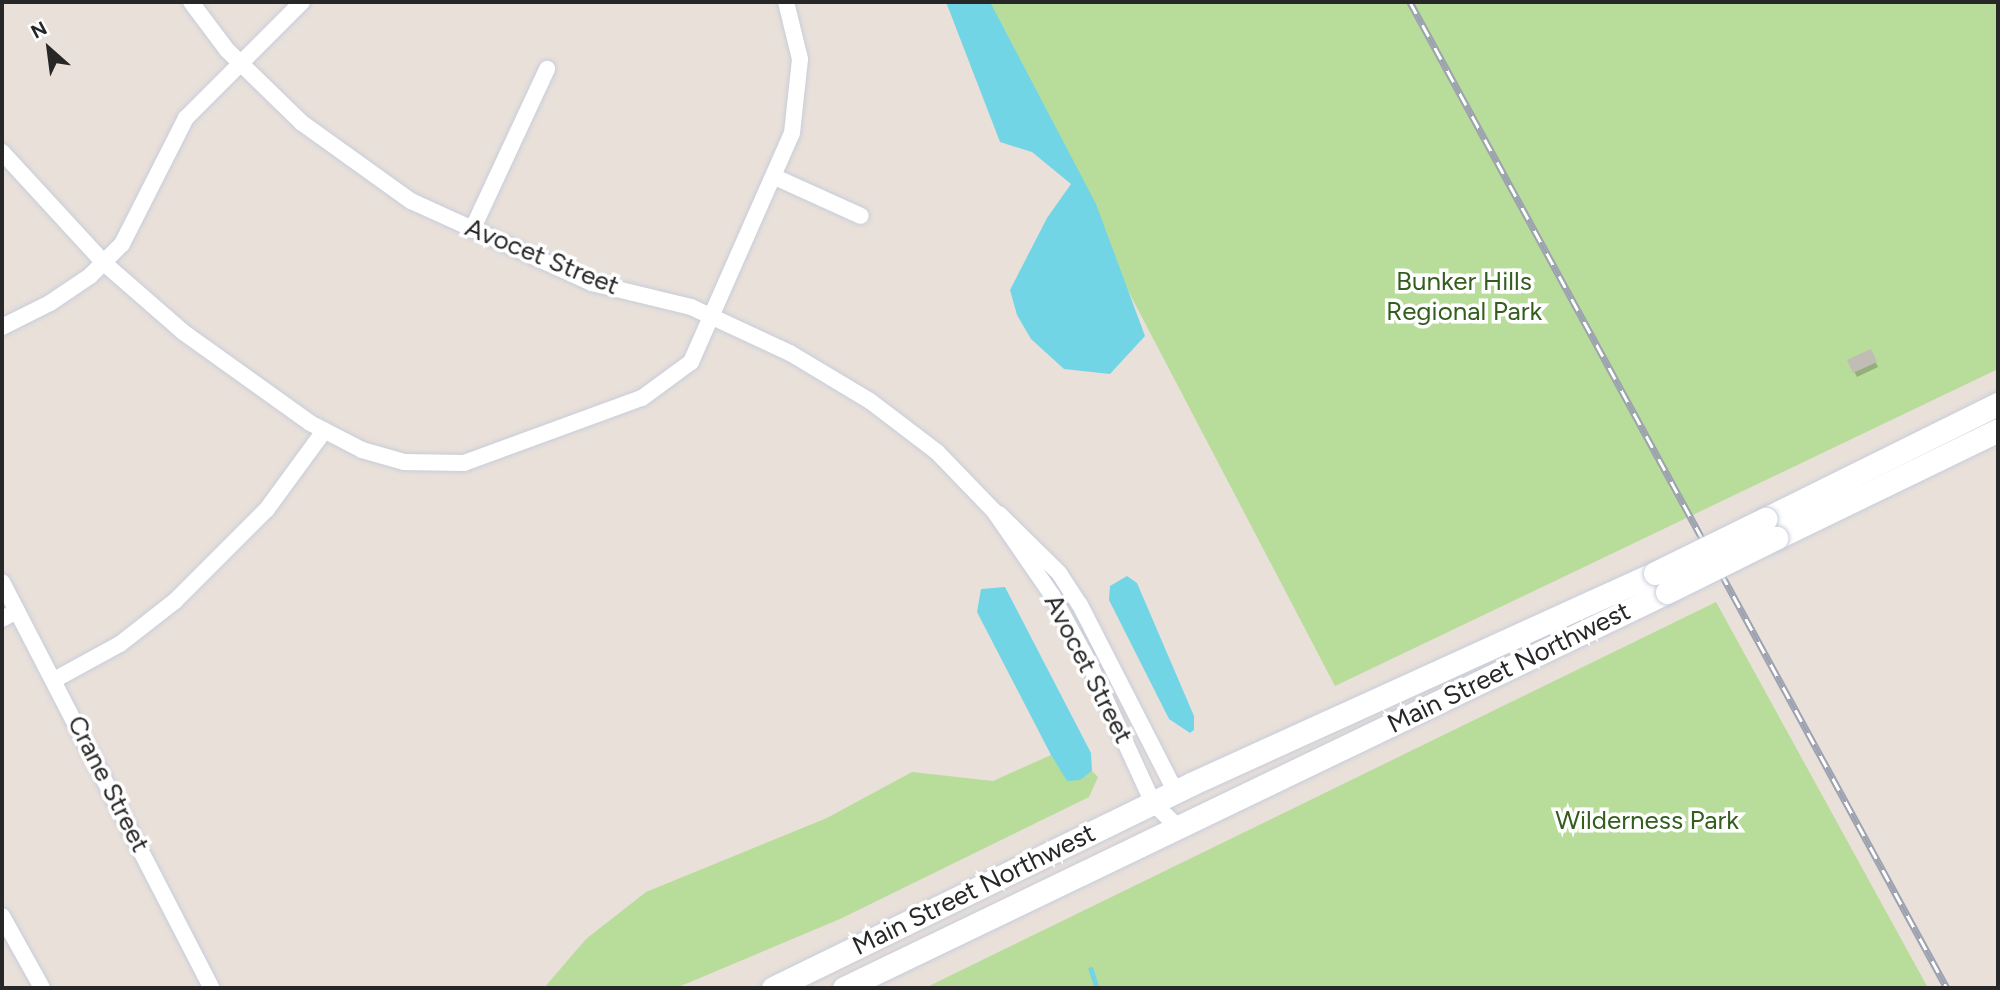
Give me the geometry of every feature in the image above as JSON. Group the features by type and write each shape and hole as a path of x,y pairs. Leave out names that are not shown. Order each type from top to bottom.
{"main road":[{"name":"Main Street Northwest","path":"1771,529 1998,404"},
{"name":"Main Street Northwest","path":"844,988 1178,827 1661,582 1771,529 1998,430"},
{"name":"Main Street Northwest","path":"773,988 1163,802 1661,582"},
{"name":"Main Street Northwest","path":"1017,903 1037,880 1144,829 1163,802"}],"street":[{"name":"Avocet Street","path":"191,2 242,65 302,124 411,201 593,283 714,317 790,353 870,401 937,452 994,511 1052,595 1178,827"},
{"path":"2,327 50,303 104,263 122,244 186,118 242,65 302,2"},
{"path":"2,152 104,263 183,332 324,431 362,450 404,462 464,463 660,388 691,362 714,317 792,133 800,86 796,31 786,2"},
{"path":"472,230 547,69"},
{"path":"775,177 861,216"},
{"path":"54,680 120,644 175,601 267,509 324,431"},
{"name":"Avocet Street","path":"994,511 1013,523 1066,584 1099,638 1163,802"},
{"name":"Crane Street","path":"2,582 212,988"},
{"path":"2,619 17,611"},
{"path":"2,916 42,988"}],"green space":[{"name":"Bunker Hills Regional Park","path":"977,2 1998,2 1998,369 1335,686"},
{"name":"Wilderness Park","path":"1716,602 1928,988 925,988"},
{"path":"1051,755 1067,780 1080,779 1092,771 1098,777 1089,797 840,919 676,988 544,988 586,939 646,892 827,818 912,772 993,781"}],"water":[{"path":"946,2 990,2 1096,204 1145,336 1110,374 1064,369 1031,339 1017,315 1010,290 1047,218 1071,184 1032,152 1000,142"},
{"path":"1127,576 1137,583 1194,716 1194,730 1190,733 1169,719 1109,600 1110,586"},
{"path":"1005,587 1091,753 1092,771 1080,780 1067,781 1051,755 977,612 981,589"}],"building":[{"path":"1871,349 1877,362 1853,373 1847,360"}],"waterway":[{"path":"1091,969 1097,988"}],"railway":[{"path":"1410,2 1947,988"}]}
